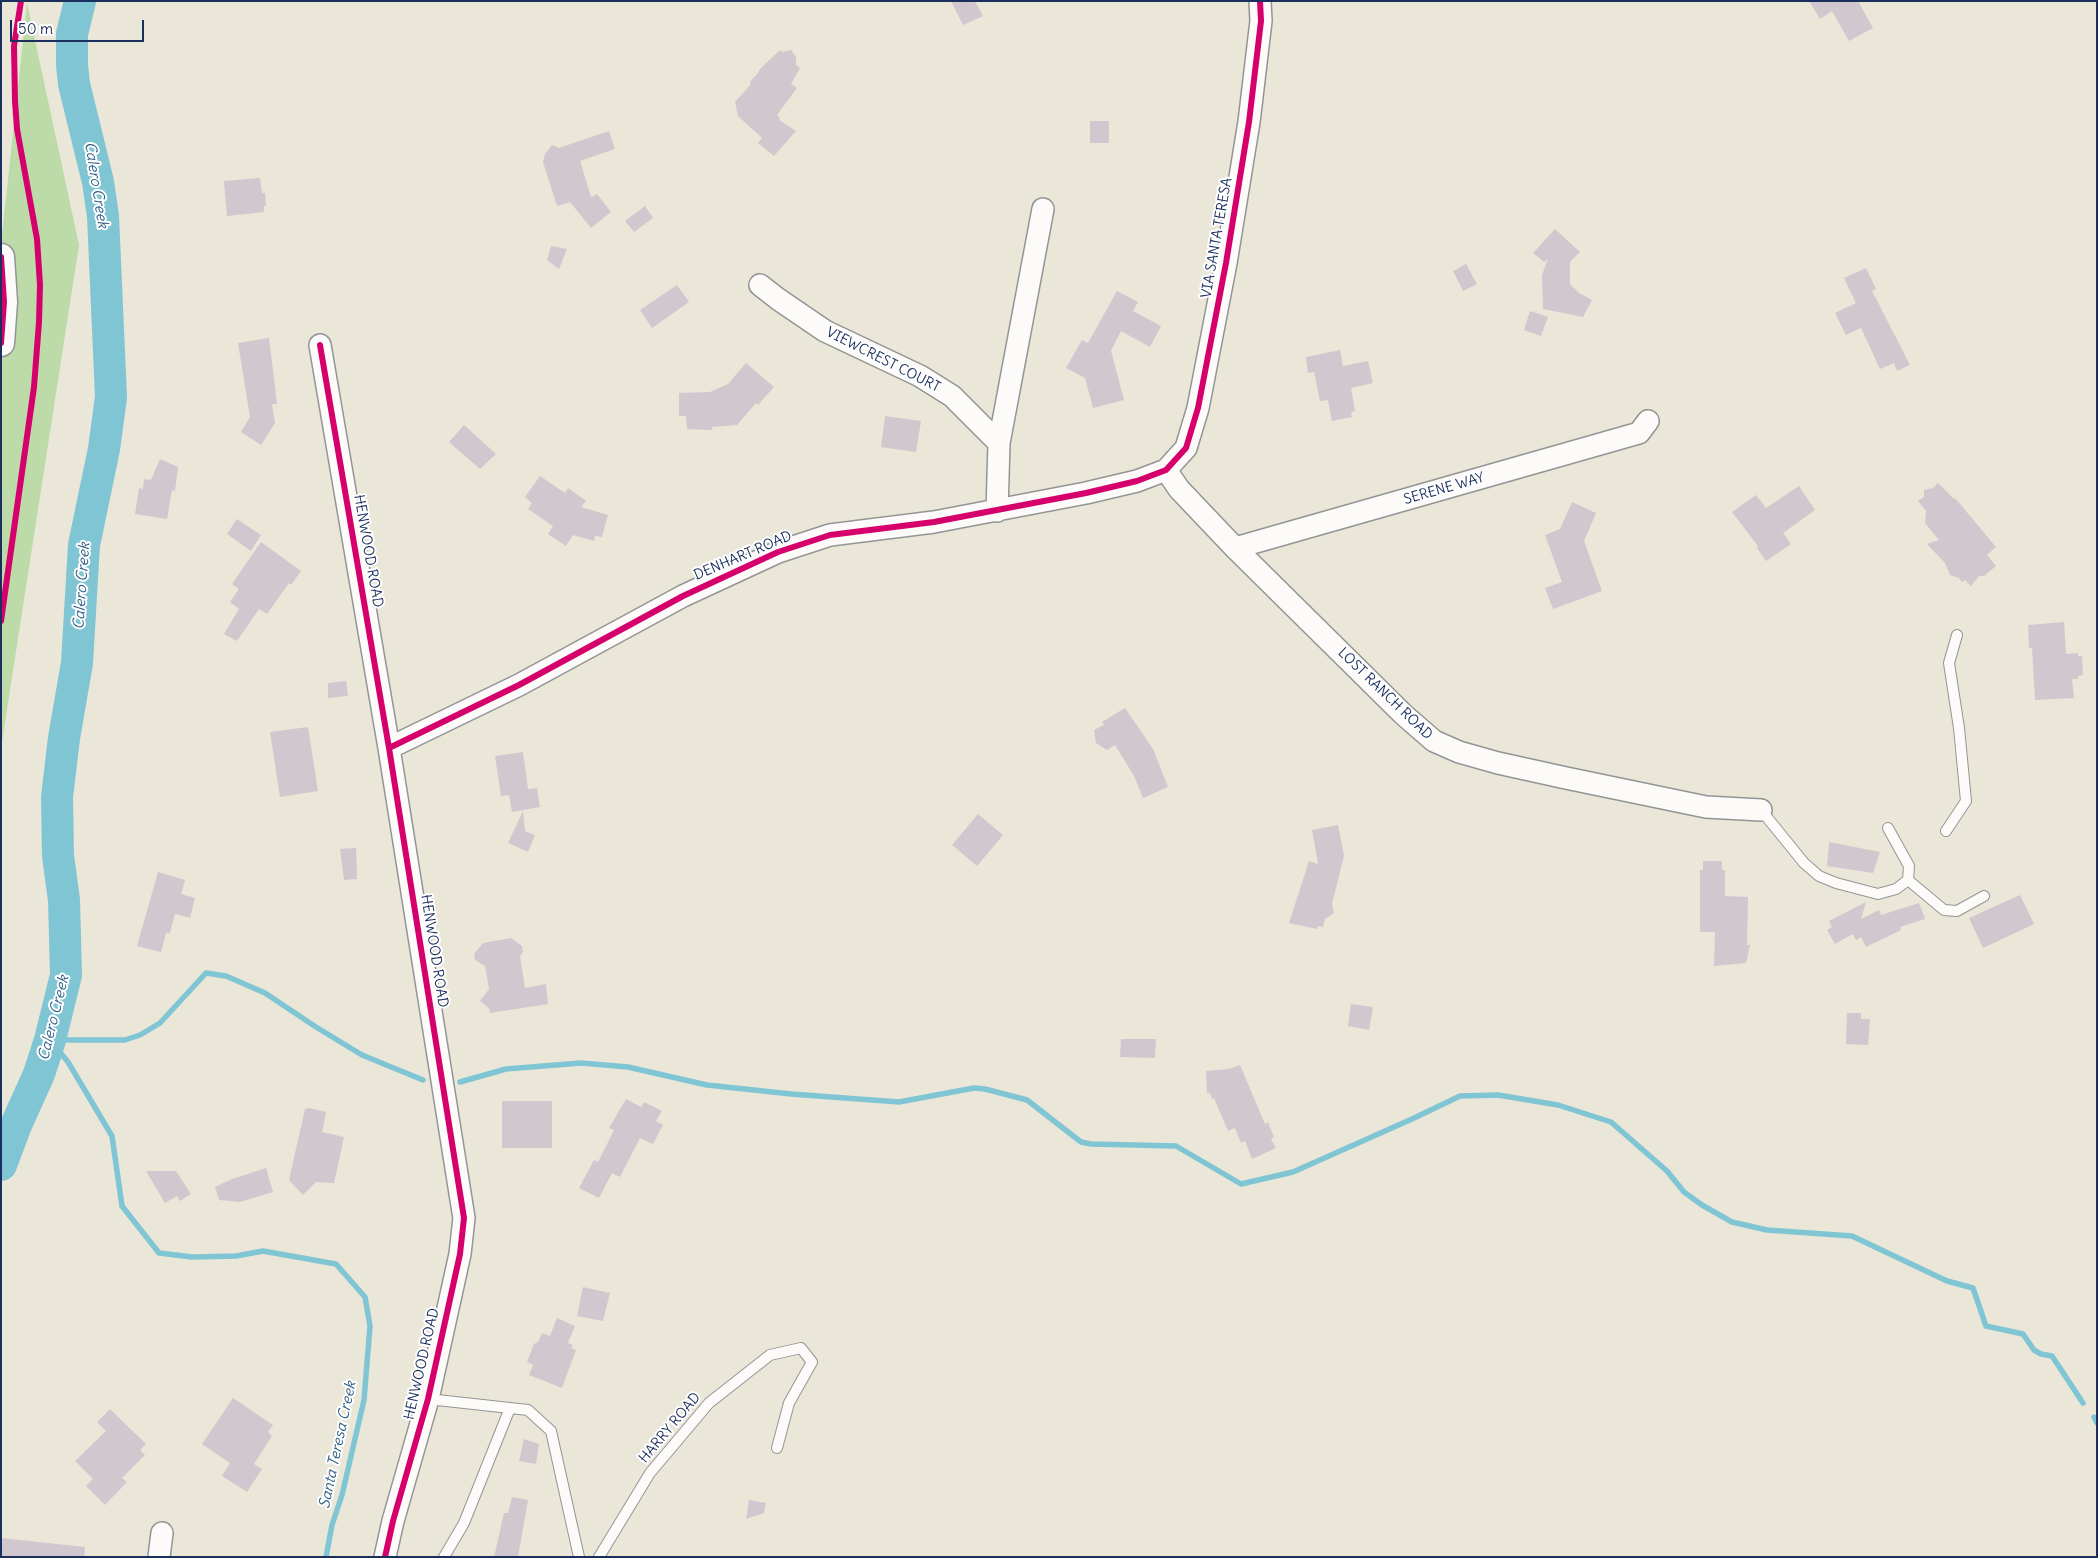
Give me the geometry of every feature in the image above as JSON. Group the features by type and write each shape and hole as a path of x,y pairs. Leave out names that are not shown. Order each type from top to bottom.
{"street":[{"name":"VIA SANTA TERESA","path":"1166,470 1186,448 1198,408 1226,263 1249,122 1260,21 1260,1"},
{"path":"997,511 999,443 1043,209"},
{"path":"1,257 3,301 1,343"},
{"name":"VIEWCREST COURT","path":"760,284 778,299 825,331 920,376 952,396 999,443"},
{"name":"HENWOOD ROAD","path":"320,345 389,748 464,1218 460,1254 428,1399 393,1521 385,1557"},
{"name":"SERENE WAY","path":"1236,548 1639,433 1648,421"},
{"name":"DENHART ROAD","path":"389,748 519,685 683,596 778,552 830,536 934,522 997,511 1128,483 1166,470"},
{"name":"LOST RANCH ROAD","path":"1166,470 1179,489 1236,548 1404,715 1434,741 1459,752 1498,764 1706,807 1761,810"},
{"path":"159,1557 162,1533"}],"lane":[{"path":"1946,831 1966,801 1959,728 1949,663 1957,635"},
{"path":"1761,810 1804,864 1819,876 1836,883 1878,894 1896,889 1908,880 1909,866 1888,828"},
{"path":"1908,880 1944,910 1957,911 1984,896"},
{"name":"HARRY ROAD","path":"599,1557 650,1473 709,1403 770,1355 801,1348 812,1362 789,1403 777,1448"},
{"path":"428,1399 528,1410 551,1431 579,1557"},
{"path":"444,1557 464,1523 510,1408"}],"green space":[{"path":"27,3 79,245 1,748 1,244"}],"building":[{"path":"951,1 975,1 983,16 963,25"},
{"path":"1809,1 1858,1 1873,28 1849,41 1832,11 1820,19"},
{"path":"780,50 782,52 791,50 796,57 796,65 800,68 791,84 797,88 777,115 780,118 779,120 796,131 774,156 758,143 762,138 738,116 735,102 751,84 750,82 760,69"},
{"path":"1090,121 1109,121 1109,143 1090,143"},
{"path":"609,131 615,149 580,161 591,197 597,194 611,212 591,228 570,202 557,206 543,162 545,154 552,145 559,148"},
{"path":"260,178 262,193 265,193 266,206 264,206 264,212 227,216 224,181"},
{"path":"645,206 653,218 634,232 625,221"},
{"path":"1555,229 1580,252 1570,262 1570,284 1579,293 1592,300 1583,317 1543,309 1542,275 1548,259 1544,262 1533,253"},
{"path":"551,246 567,249 559,269 547,260"},
{"path":"1466,264 1477,284 1463,291 1453,271"},
{"path":"1866,268 1876,289 1872,291 1910,365 1897,371 1894,363 1880,369 1861,328 1846,335 1835,313 1856,303 1844,278"},
{"path":"677,285 689,302 652,328 640,310"},
{"path":"1117,291 1138,302 1133,311 1161,326 1150,347 1121,331 1111,351 1124,400 1093,408 1085,378 1066,368 1082,340 1088,343"},
{"path":"1530,311 1548,317 1541,336 1524,330"},
{"path":"269,338 277,404 272,404 275,423 261,445 241,432 250,417 238,343"},
{"path":"1340,350 1343,366 1368,361 1373,383 1351,388 1355,411 1351,412 1352,417 1332,421 1328,400 1320,401 1314,372 1308,373 1306,357"},
{"path":"746,363 774,387 758,405 756,403 737,425 712,427 712,430 687,429 686,416 679,416 679,393 710,392 728,384"},
{"path":"885,416 921,421 916,452 881,447"},
{"path":"464,425 496,454 480,469 449,442"},
{"path":"160,459 178,467 175,491 172,490 167,519 135,514 139,488 143,489 144,479 151,480"},
{"path":"540,476 565,493 568,488 586,501 581,507 608,515 602,537 595,536 594,541 573,535 566,546 548,534 553,526 528,509 532,503 525,497"},
{"path":"1938,483 1955,498 1996,547 1987,555 1996,566 1984,576 1979,576 1971,586 1965,580 1962,582 1959,578 1950,575 1945,563 1927,544 1939,540 1925,523 1926,511 1918,501 1924,497 1924,490 1933,488"},
{"path":"1799,486 1815,510 1783,533 1791,544 1766,561 1757,548 1758,546 1732,512 1756,495 1766,508"},
{"path":"1572,502 1596,513 1584,541 1602,591 1553,609 1545,588 1562,582 1545,535 1560,529"},
{"path":"237,519 261,535 251,551 227,534"},
{"path":"261,542 301,571 291,585 289,583 267,614 259,609 237,641 224,634 239,609 230,602 239,589 232,584"},
{"path":"2064,622 2066,654 2078,653 2078,656 2082,656 2083,675 2078,676 2078,679 2072,679 2074,698 2035,700 2032,648 2029,648 2028,625"},
{"path":"346,681 348,696 328,698 328,683"},
{"path":"1125,708 1153,749 1168,787 1143,798 1134,776 1115,745 1107,750 1096,743 1094,730 1104,725 1102,722"},
{"path":"308,727 318,791 280,797 270,732"},
{"path":"523,752 528,789 537,788 540,807 512,812 509,795 501,796 495,756"},
{"path":"523,811 525,831 535,835 528,852 508,843"},
{"path":"978,814 1003,835 977,866 952,845"},
{"path":"1338,825 1344,856 1332,904 1334,913 1325,919 1323,927 1318,926 1317,929 1289,923 1309,861 1318,864 1312,830"},
{"path":"1829,842 1880,852 1873,873 1827,866"},
{"path":"356,848 357,879 344,880 340,849"},
{"path":"1703,861 1722,861 1722,870 1725,870 1725,896 1748,897 1747,945 1750,945 1746,963 1714,966 1715,932 1700,932 1700,870 1703,870"},
{"path":"158,872 185,880 181,894 195,898 190,918 175,914 170,933 166,933 161,952 137,946"},
{"path":"2020,895 2034,924 1983,948 1969,918"},
{"path":"1866,902 1861,919 1879,910 1881,915 1919,903 1925,919 1900,927 1901,930 1866,947 1861,937 1856,940 1853,934 1835,944 1827,930 1832,927 1829,921"},
{"path":"511,938 522,946 523,952 520,956 525,988 546,984 548,1004 490,1013 489,1008 480,1001 489,989 485,966 475,960 474,954 483,943"},
{"path":"1351,1004 1373,1007 1369,1030 1348,1026"},
{"path":"1847,1013 1861,1013 1861,1019 1870,1019 1868,1045 1846,1044"},
{"path":"1121,1039 1156,1039 1155,1058 1120,1057"},
{"path":"1240,1065 1265,1124 1268,1122 1274,1137 1271,1139 1276,1148 1252,1159 1245,1141 1241,1143 1235,1128 1228,1131 1214,1098 1212,1099 1210,1093 1207,1093 1206,1071 1229,1069"},
{"path":"626,1099 641,1107 644,1102 662,1111 656,1121 663,1125 653,1144 640,1138 620,1177 612,1173 599,1198 579,1188 594,1160 598,1162 614,1130 609,1128"},
{"path":"502,1101 552,1101 552,1148 502,1148"},
{"path":"309,1108 326,1112 322,1132 344,1137 334,1183 316,1182 303,1195 289,1180 305,1109"},
{"path":"266,1168 273,1192 240,1202 219,1200 215,1187 232,1179"},
{"path":"146,1171 176,1171 191,1194 180,1201 177,1196 165,1203"},
{"path":"583,1287 610,1293 603,1321 577,1316"},
{"path":"557,1318 575,1326 568,1343 573,1345 571,1348 576,1350 562,1388 529,1375 533,1365 527,1362 534,1344 538,1342 542,1333 550,1336"},
{"path":"233,1398 273,1425 268,1432 272,1436 254,1464 262,1469 247,1492 222,1476 230,1463 202,1444"},
{"path":"110,1409 146,1444 140,1450 145,1455 122,1478 127,1482 105,1505 86,1486 93,1479 75,1461 106,1431 97,1422"},
{"path":"524,1439 539,1444 536,1464 519,1461"},
{"path":"512,1497 528,1500 518,1557 494,1557 504,1513 508,1513"},
{"path":"749,1500 766,1503 764,1513 746,1519"},
{"path":"1,1538 85,1547 84,1557 1,1557"}],"waterway":[{"name":"Calero Creek","path":"1,1165 16,1125 39,1074 50,1040 66,975 64,900 58,856 57,797 64,738 77,663 84,545 104,449 111,397 103,216 98,182 74,84 72,65 72,34 80,1"},
{"path":"50,1040 125,1040 140,1035 160,1023 206,973 226,976 265,993 362,1055 423,1080"},
{"name":"Santa Teresa Creek","path":"50,1040 68,1062 112,1136 122,1206 159,1253 192,1257 236,1256 263,1251 336,1264 365,1297 370,1326 364,1400 342,1495 332,1525 326,1557"},
{"path":"460,1082 506,1069 581,1063 628,1067 707,1085 791,1094 899,1102 974,1088 985,1089 1027,1100 1081,1142 1091,1144 1176,1146 1241,1184 1293,1172 1460,1096 1498,1095 1558,1105 1611,1122 1667,1171 1684,1192 1732,1222 1767,1230 1852,1236 1947,1281 1973,1288 1986,1326 2023,1334 2034,1350 2041,1354 2052,1356 2083,1403"},
{"path":"2094,1417 2097,1423"}],"cycle path":[{"path":"1,621 34,387 39,322 40,285 37,239 17,129 15,101 14,46 21,1"},
{"path":"389,748 519,685 683,596 778,552 830,535 934,522 1086,493 1137,481 1166,470 1186,448 1198,408 1226,263 1249,122 1261,21 1260,1"},
{"path":"1,257 4,302 1,343"},
{"path":"320,345 389,748 464,1218 460,1254 428,1399 393,1521 385,1557"}]}
